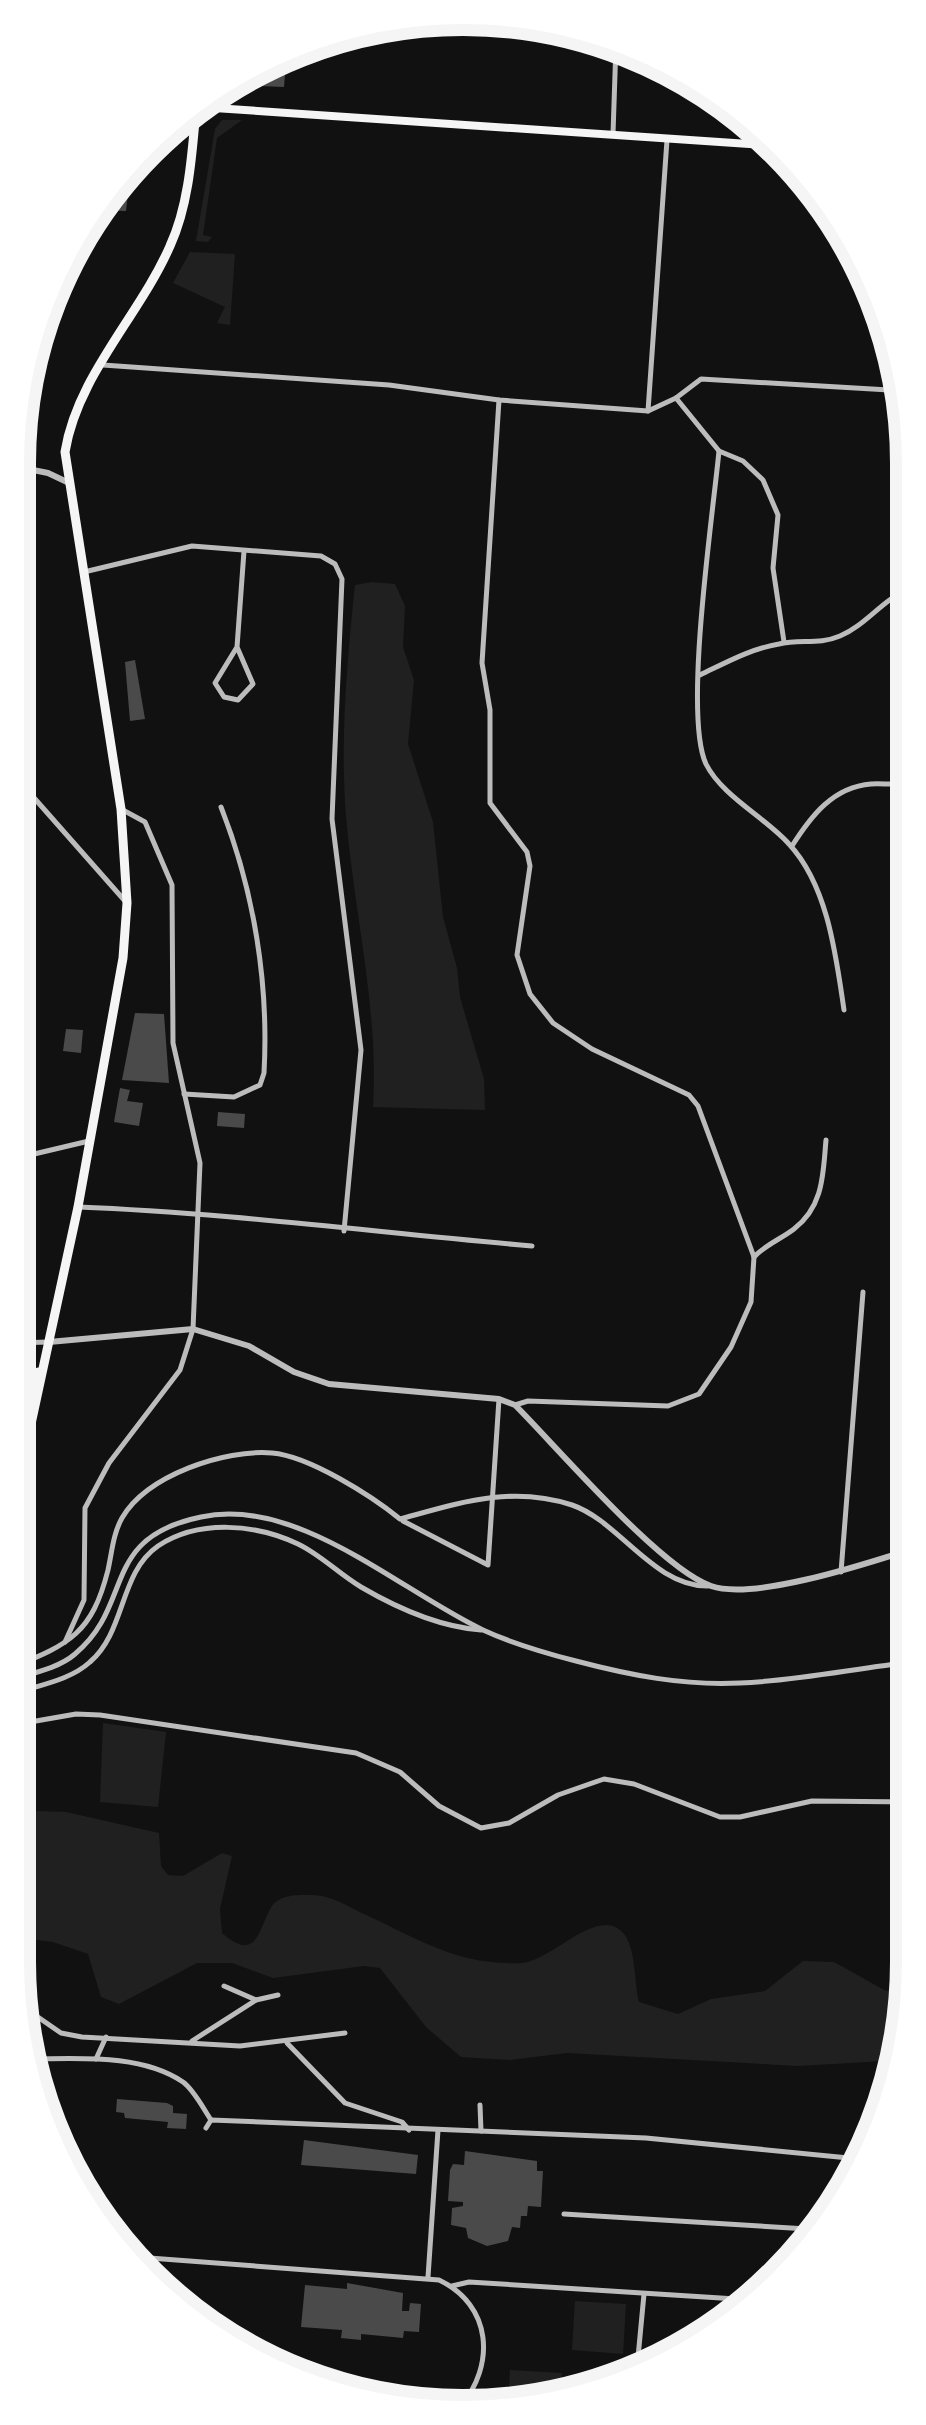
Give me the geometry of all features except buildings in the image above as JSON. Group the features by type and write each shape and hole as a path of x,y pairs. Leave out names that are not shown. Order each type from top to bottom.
{"main road":[{"path":"213,109 755,144"},
{"path":"30,1427 78,1207 123,958 127,904 121,809 67,482 68,435 77,407 171,244 184,203 196,122"},
{"path":"30,1391 49,1342"}],"street":[{"path":"613,134 616,58"},
{"path":"648,411 667,140"},
{"path":"102,365 389,385 499,400 648,411 676,398 701,379 890,390"},
{"path":"676,398 720,451 743,462 763,480 778,515 772,568 784,642"},
{"path":"499,400 482,662 490,710 490,803 528,852 530,866 517,936 522,972 539,1010 553,1022 592,1049 690,1096 698,1106 754,1257 751,1302 743,1323 698,1394 668,1406 528,1401 515,1405"},
{"path":"720,451 700,676 699,726 706,765 792,846 828,921 844,1010"},
{"path":"30,469 48,472 67,482"},
{"path":"84,572 192,546 321,556 335,564 342,579 332,818 361,1050 344,1231"},
{"path":"236,646 253,684 238,700 224,697 215,683 236,646 244,551"},
{"path":"700,676 742,652 784,642 816,643 844,635 885,598 896,594"},
{"path":"792,846 805,826 838,793 854,786 896,783"},
{"path":"30,794 127,904"},
{"path":"184,1094 234,1097 260,1085 264,1073 260,961 250,894 221,807"},
{"path":"65,1642 84,1600 85,1508 109,1463 180,1370 194,1329 200,1157 173,1043 172,885 145,822 121,809"},
{"path":"30,1070 33,1056"},
{"path":"754,1257 804,1221 815,1206 826,1140"},
{"path":"31,1154 89,1141"},
{"path":"78,1207 198,1212 344,1231 532,1246"},
{"path":"841,1572 862,1292"},
{"path":"30,1342 194,1329 249,1346 294,1372 329,1384 499,1399 515,1405 653,1545 711,1586"},
{"path":"30,1659 86,1628 104,1584 122,1517 146,1494 187,1469 240,1455 274,1453 346,1481 400,1519 488,1565 499,1399"},
{"path":"400,1519 495,1494 575,1506 690,1586 740,1588 841,1572 896,1554"},
{"path":"30,1674 60,1663 88,1642 123,1568 143,1541 168,1526 212,1514 277,1519 484,1631 572,1660 657,1680 741,1684 896,1664"},
{"path":"30,1688 62,1678 90,1662 117,1623 143,1560 171,1539 229,1526 270,1534 299,1545 362,1587 449,1628 484,1631"},
{"path":"30,1723 76,1714 100,1715 356,1753 400,1772 439,1806 481,1828 509,1824 558,1794 604,1779 634,1784 720,1817 740,1817 812,1801 896,1802"},
{"path":"224,1986 256,2000"},
{"path":"190,2043 256,2000 278,1995"},
{"path":"33,2013 61,2032 190,2043 287,2042 344,2033"},
{"path":"96,2058 106,2037"},
{"path":"287,2042 345,2103 402,2122 409,2130"},
{"path":"41,2059 96,2058 157,2069 186,2084 211,2120"},
{"path":"480,2105 481,2131"},
{"path":"211,2120 646,2138 849,2158"},
{"path":"206,2128 211,2120"},
{"path":"428,2277 438,2130"},
{"path":"564,2214 805,2229"},
{"path":"148,2258 428,2277 452,2286 478,2318 485,2344 482,2369 467,2395"},
{"path":"452,2286 469,2282 735,2299"},
{"path":"639,2357 644,2294"}],"shaded area":[{"path":"222,120 242,120 217,138 203,235 212,237 208,242 196,241 215,129"},
{"path":"190,252 235,254 230,325 217,323 225,307 173,283"},
{"path":"395,584 405,606 403,647 414,680 408,744 433,822 443,917 457,968 460,997 484,1079 485,1110 373,1107 372,1034 346,816 344,759 355,585"},
{"path":"103,1723 166,1732 158,1807 100,1802"},
{"path":"30,1811 66,1812 159,1833 161,1866 168,1875 183,1876 222,1853 232,1856 220,1909 222,1933 243,1945 256,1939 279,1900 315,1895 337,1901 443,1950 492,1962 534,1960 580,1933 603,1925 613,1926 627,1938 631,1948 639,2002 678,2014 711,1999 765,1991 803,1961 834,1962 886,1991 895,1990 884,2061 798,2066 567,2053 510,2060 461,2057 426,2027 380,1968 364,1966 273,1978 232,1963 197,1963 119,2004 101,1997 88,1954 30,1939"},
{"path":"575,2301 626,2304 623,2354 572,2350"},
{"path":"298,2357 345,2372 353,2381 324,2372 290,2359"},
{"path":"510,2370 562,2373 561,2383 509,2392"}]}
